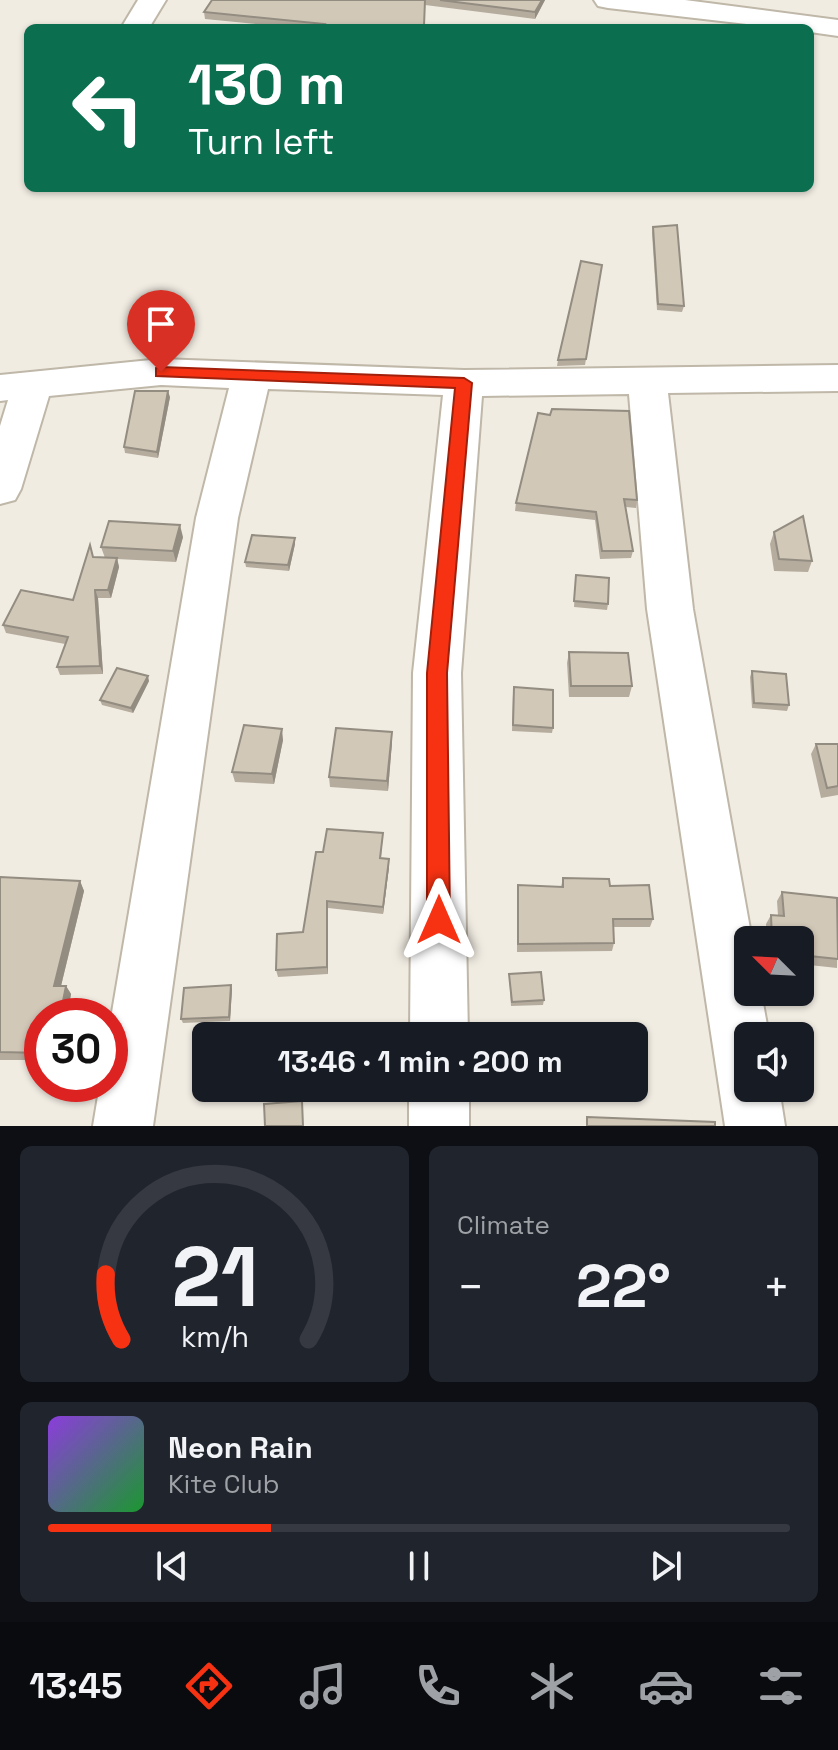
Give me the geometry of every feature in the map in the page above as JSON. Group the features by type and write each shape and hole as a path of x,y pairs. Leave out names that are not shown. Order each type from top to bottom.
{"street":[{"path":"137,24 152,0"},
{"path":"608,0 769,8 838,28"},
{"path":"0,489 16,386 161,372 464,383 838,378"},
{"path":"123,1126 217,518 252,374"},
{"path":"647,379 670,609 738,1022"},
{"path":"439,1022 437,673 464,383"},
{"path":"439,1102 439,1126"},
{"path":"751,1102 755,1126"}],"building":[{"path":"212,0 425,0 424,24 325,24 204,12"},
{"path":"440,0 542,0 535,12"},
{"path":"677,225 684,306 658,304 653,227"},
{"path":"581,261 602,265 586,359 558,360"},
{"path":"135,391 168,391 157,452 124,447"},
{"path":"552,409 629,411 637,500 624,499 633,551 602,551 596,512 516,503 538,413 550,415"},
{"path":"803,516 812,561 779,559 774,532"},
{"path":"109,521 180,525 173,551 101,547"},
{"path":"252,535 295,538 288,565 245,562"},
{"path":"90,545 93,557 117,558 108,590 95,590 100,666 57,667 68,637 3,625 21,590 73,600"},
{"path":"576,575 609,578 608,604 574,601"},
{"path":"569,652 628,653 632,686 571,686"},
{"path":"117,668 148,676 131,708 100,700"},
{"path":"752,671 786,674 789,705 754,703"},
{"path":"514,687 553,690 553,728 513,725"},
{"path":"244,725 282,729 272,774 232,772"},
{"path":"336,728 392,732 387,781 329,777"},
{"path":"816,744 838,744 838,786 827,788"},
{"path":"327,829 383,833 380,858 389,859 383,907 327,901 327,967 276,970 277,934 303,932 316,852 323,852"},
{"path":"0,877 80,881 54,986 66,986 64,998 24,998 24,1053 0,1052"},
{"path":"563,878 609,879 610,886 649,885 653,919 613,919 614,943 518,944 518,885 563,887"},
{"path":"782,892 837,898 838,959 814,956 814,926 771,926 771,915 784,916"},
{"path":"541,972 544,1000 512,1002 509,974"},
{"path":"231,985 229,1017 181,1019 184,988"},
{"path":"302,1102 303,1126 265,1126 264,1104"},
{"path":"587,1117 715,1122 715,1126 587,1126"}],"route":[{"path":"161,372 464,383 437,673 439,920"}]}
